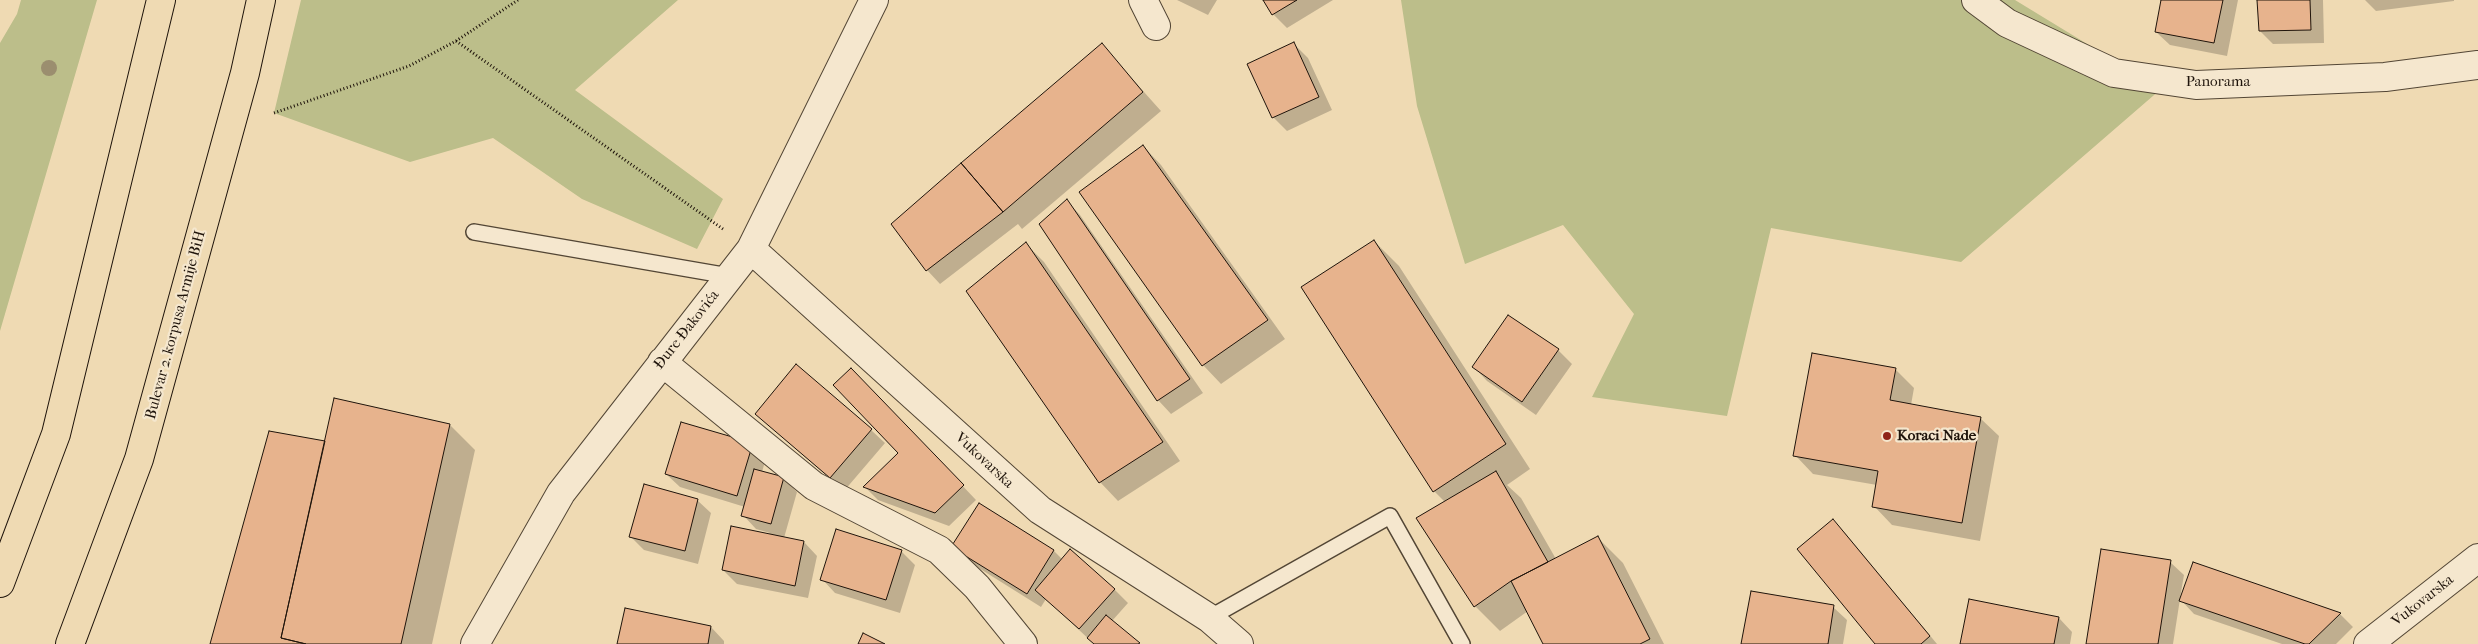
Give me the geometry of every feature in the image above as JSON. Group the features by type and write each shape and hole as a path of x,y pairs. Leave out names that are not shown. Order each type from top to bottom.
{"main road":[{"path":"0,583 56,434 161,0"},
{"name":"Bulevar 2. korpusa Armije BiH","path":"70,644 139,459 246,73 261,0"}],"street":[{"name":"Đure Đakovića","path":"475,644 561,493 750,249 874,0"},
{"path":"1143,0 1156,26"},
{"name":"Panorama","path":"1976,0 2007,23 2114,73 2196,85 2385,77 2478,65"},
{"name":"Vukovarska","path":"750,249 1040,510 1209,618 1240,644"},
{"path":"662,362 814,486 938,550 977,587 1023,644"},
{"name":"Vukovarska","path":"2368,644 2478,558"}],"lane":[{"path":"474,232 730,276"},
{"path":"1209,618 1390,516 1462,644"}],"path":[{"path":"274,113 409,66 456,41 518,0"},
{"path":"456,41 750,249"}],"green space":[{"path":"21,0 97,0 0,331 0,43 17,14"},
{"path":"301,0 678,0 575,90 723,199 697,249 582,199 493,138 410,162 274,113"},
{"path":"1401,0 2015,0 2161,89 1961,262 1771,228 1727,416 1592,397 1634,314 1563,225 1465,264 1417,106"}],"building":[{"path":"1263,0 1297,0 1272,15"},
{"path":"2161,0 2223,0 2214,43 2155,32"},
{"path":"2257,0 2310,0 2311,30 2259,31"},
{"path":"1294,42 1319,97 1272,118 1247,64"},
{"path":"1102,43 1143,92 1003,212 961,163"},
{"path":"1143,145 1268,320 1202,366 1079,192"},
{"path":"961,163 1003,212 926,271 891,224"},
{"path":"1067,199 1190,379 1157,401 1039,224"},
{"path":"1374,240 1506,444 1433,492 1301,287"},
{"path":"1026,242 1163,442 1099,483 966,291"},
{"path":"1508,315 1559,349 1522,402 1472,367"},
{"name":"Koraci Nade","path":"1812,353 1896,368 1890,400 1981,417 1962,523 1872,507 1878,471 1793,456"},
{"path":"796,364 872,429 830,478 755,414"},
{"path":"851,368 964,485 935,513 863,487 898,453 833,385"},
{"path":"334,398 450,424 401,644 306,644 281,638"},
{"path":"681,422 753,443 737,496 665,474"},
{"path":"269,431 325,441 281,638 306,644 210,644"},
{"path":"754,469 784,477 771,524 741,516"},
{"path":"1496,471 1548,562 1511,581 1474,607 1416,518"},
{"path":"644,484 698,499 685,551 629,537"},
{"path":"979,503 1054,550 1027,594 951,547"},
{"path":"1833,519 1930,636 1921,644 1875,644 1797,549"},
{"path":"731,526 804,541 795,586 722,570"},
{"path":"836,529 902,550 886,600 820,580"},
{"path":"1598,536 1650,639 1640,644 1543,644 1511,581"},
{"path":"1070,549 1115,589 1079,629 1035,590"},
{"path":"2101,549 2171,560 2158,644 2086,644"},
{"path":"2193,562 2341,613 2309,644 2305,644 2179,601"},
{"path":"1751,591 1834,605 1828,644 1741,644"},
{"path":"1969,599 2059,617 2054,644 1960,644"},
{"path":"625,608 711,626 708,644 617,644"},
{"path":"1106,615 1140,643 1094,644 1087,638"},
{"path":"863,633 885,644 858,644"}],"place":[{"name":"Koraci Nade","path":"1887,436"}]}
